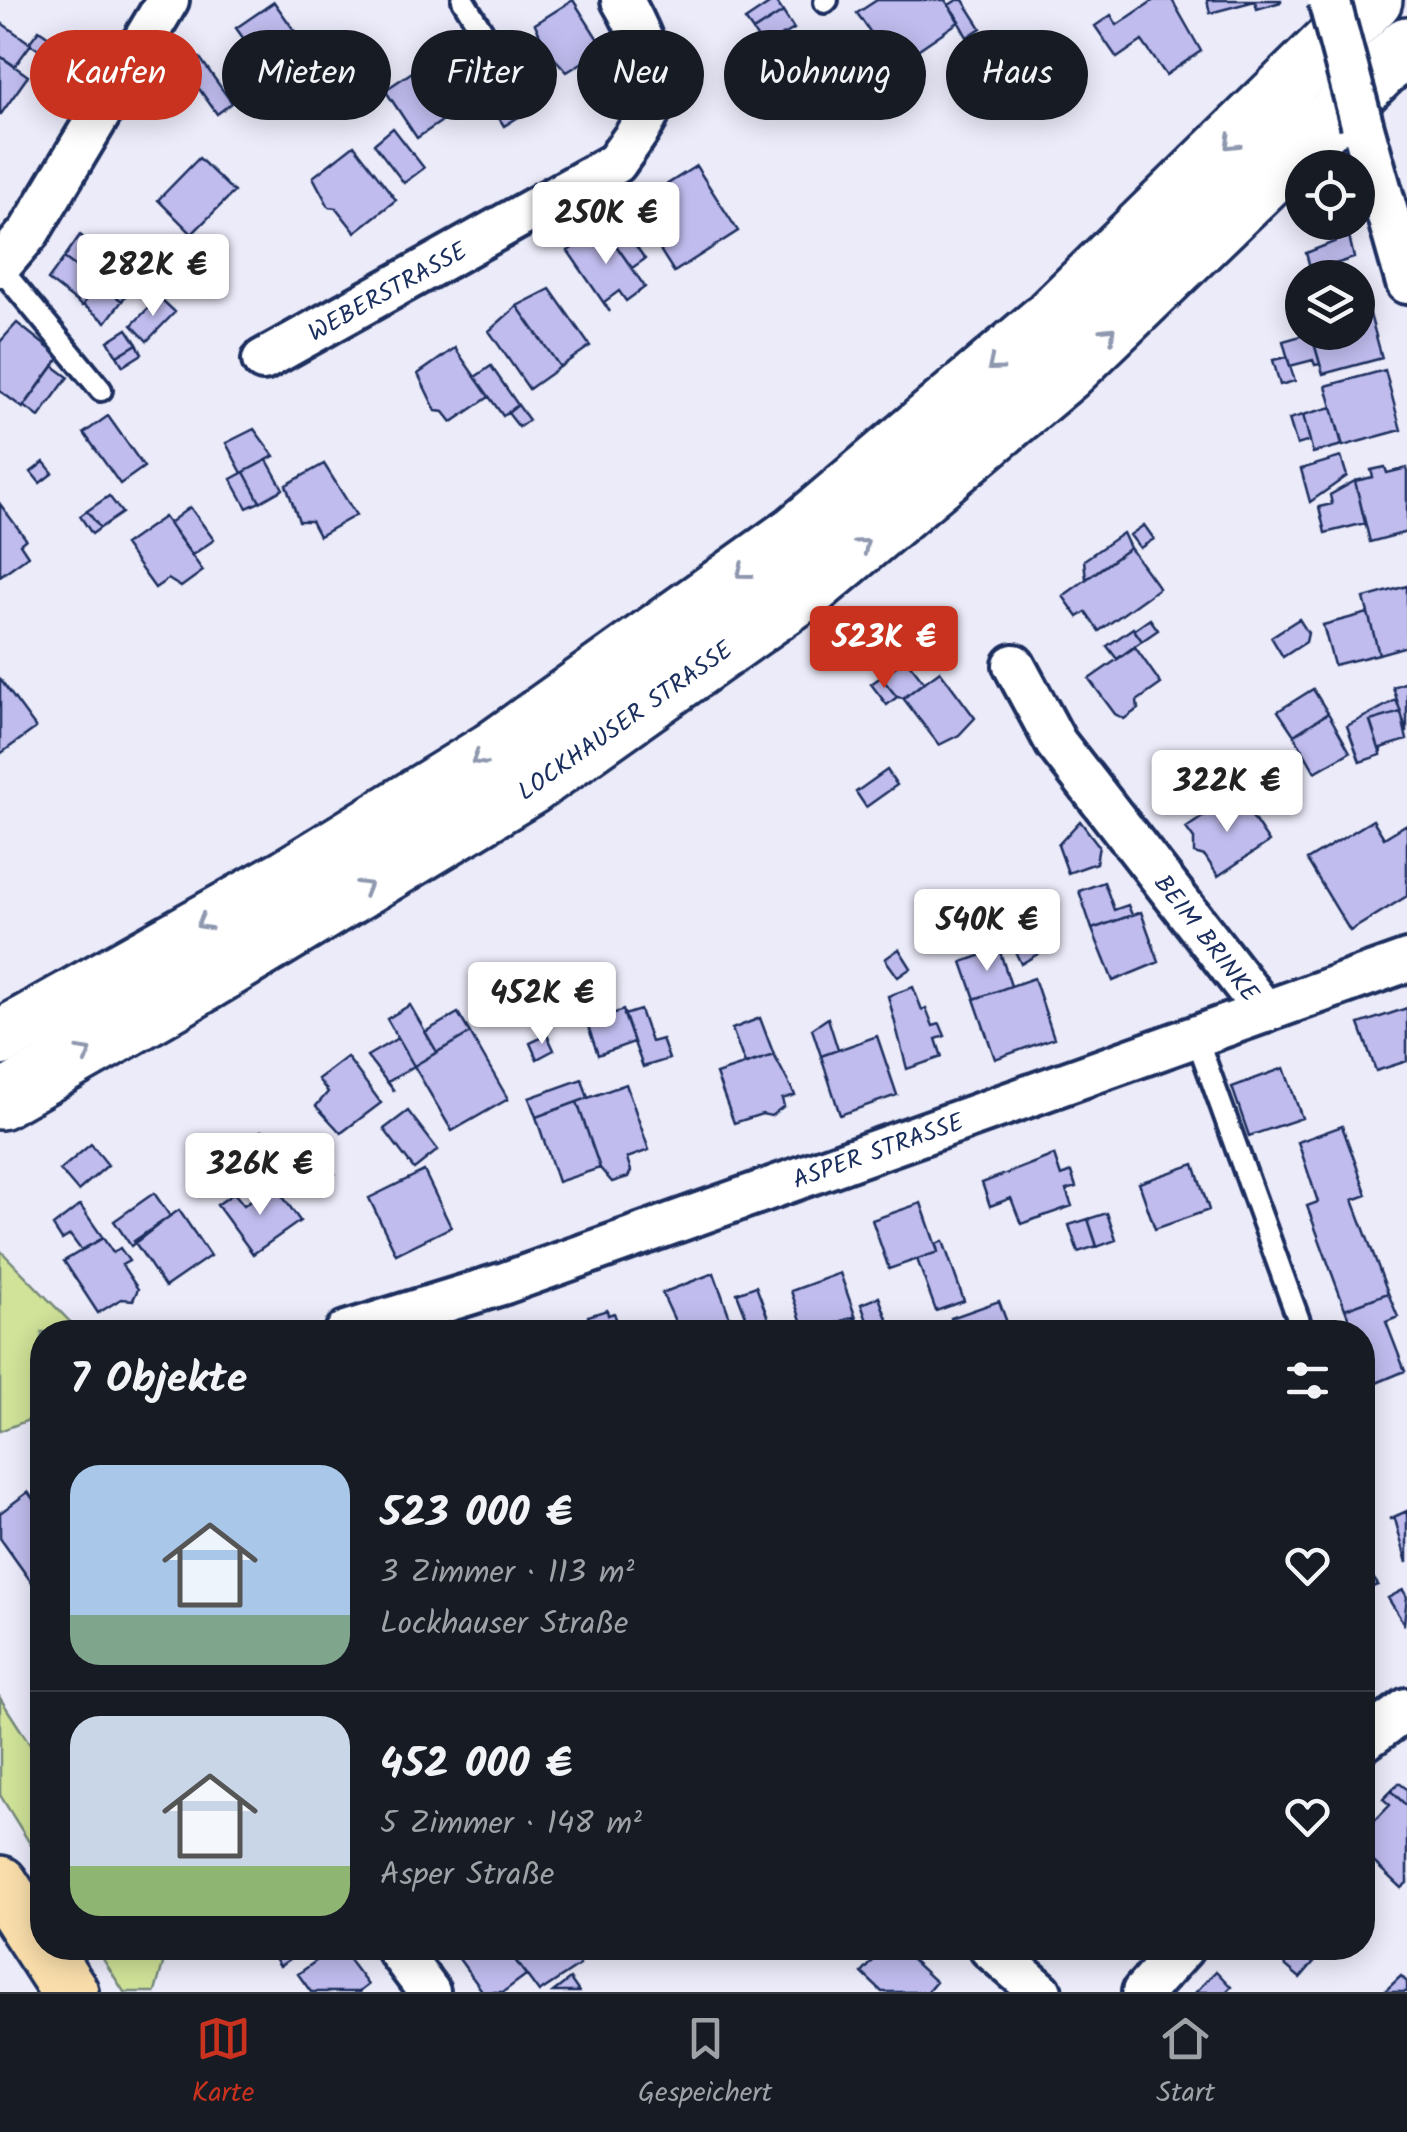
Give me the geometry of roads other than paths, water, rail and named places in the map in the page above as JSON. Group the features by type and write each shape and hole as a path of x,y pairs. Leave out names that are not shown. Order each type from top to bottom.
{"main road":[{"name":"LOCKHAUSER STRASSE","path":"0,1038 288,876 492,750 797,532 1047,320 1374,0"},
{"name":"LOCKHAUSER STRASSE","path":"0,1100 177,1000 530,787 815,585 1067,373 1407,46"},
{"path":"0,1884 30,1930"},
{"path":"49,1960 70,1992"}],"street":[{"path":"0,267 14,222 168,0"},
{"name":"WEBERSTRASSE","path":"263,360 616,164 642,123 656,88 634,18 622,0"},
{"path":"1329,0 1407,283"},
{"name":"BEIM BRINKE","path":"1014,665 1056,744 1265,1012"},
{"name":"ASPER STRASSE","path":"385,1320 506,1283 1407,961"},
{"path":"1375,1732 1407,1709"},
{"path":"405,1960 429,1992"},
{"path":"1143,1992 1171,1960"},
{"path":"996,1968 1042,1992"}],"lane":[{"path":"463,0 481,30"},
{"path":"0,267 101,390"},
{"path":"1196,1036 1298,1320"}]}
